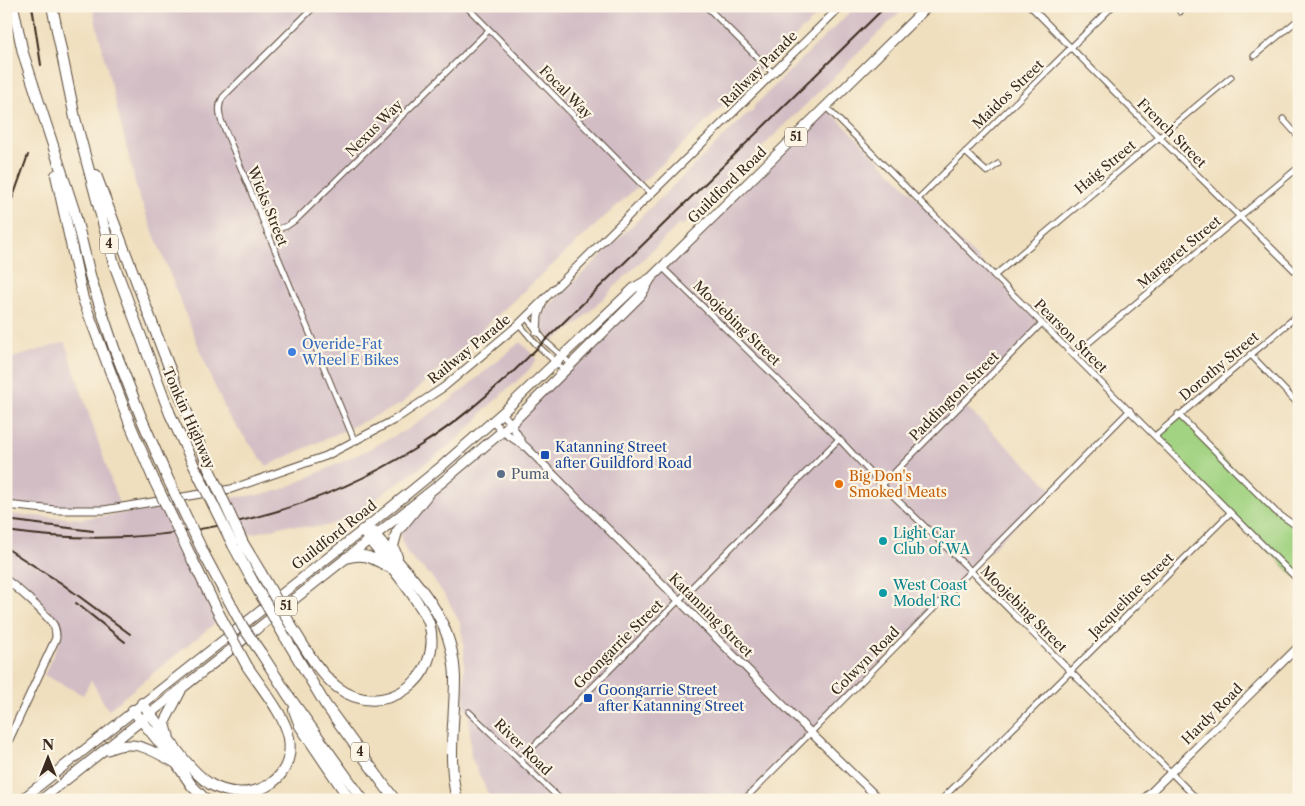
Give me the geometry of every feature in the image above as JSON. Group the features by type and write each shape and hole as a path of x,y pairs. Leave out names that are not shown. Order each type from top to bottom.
{"highway":[{"name":"4","path":"13,6 23,53 74,210 91,279 114,348 143,422 205,556 244,627 288,695"},
{"name":"Tonkin Highway","path":"52,6 75,118 114,264 170,414 198,472 238,544 252,580 285,637 325,704 395,800"},
{"name":"Guildford Road","path":"21,800 444,464 502,413 634,288 651,278 928,6"},
{"path":"75,118 238,544 261,573 293,629 322,673 337,688 353,696 365,699 379,699 403,692 413,685 426,668 431,651 432,635 428,621 397,567 393,540 397,532 427,495"},
{"path":"47,131 83,299 126,415 193,561 247,666 280,715 289,736 288,757 282,774 265,788 253,793 226,792 209,784 192,768 172,742 137,707"},
{"name":"Guildford Road","path":"41,800 427,495 511,424 641,295 651,278"},
{"path":"365,528 397,567 427,596 445,628 452,652 454,678 452,763 457,800"},
{"path":"346,558 358,554 397,567"},
{"path":"172,742 165,722 183,688"},
{"path":"288,695 300,726 350,800"},
{"path":"288,695 363,800"},
{"path":"145,716 192,786 206,800"},
{"path":"95,756 120,745 135,745 152,750 177,764"},
{"path":"375,772 399,800"}],"street":[{"name":"Wicks Street","path":"315,6 219,103 221,120 354,442"},
{"name":"Focal Way","path":"466,6 651,194"},
{"path":"706,6 773,73"},
{"name":"Railway Parade","path":"6,505 55,510 104,510 231,489 326,456 394,420 444,387 519,324 841,6"},
{"name":"French Street","path":"1030,6 1299,275"},
{"name":"Maidos Street","path":"918,199 1113,6"},
{"path":"1254,56 1299,20"},
{"name":"Nexus Way","path":"267,232 287,226 297,220 489,30"},
{"name":"Haig Street","path":"994,276 1230,77"},
{"name":"Pearson Street","path":"826,107 1299,581"},
{"path":"1282,119 1299,137"},
{"path":"964,152 987,172 998,164"},
{"name":"Margaret Street","path":"1074,355 1299,167"},
{"name":"Moojebing Street","path":"662,267 839,439 882,485 971,571 1198,800"},
{"path":"538,332 538,316 544,299"},
{"name":"Dorothy Street","path":"1154,436 1299,314"},
{"path":"526,317 559,360 568,368"},
{"name":"Paddington Street","path":"882,485 1042,323"},
{"path":"519,324 536,344 568,368"},
{"path":"1250,354 1299,404"},
{"name":"Colwyn Road","path":"744,800 1130,410"},
{"name":"Katanning Street","path":"502,413 526,448"},
{"path":"1178,414 1276,512 1299,528"},
{"name":"Katanning Street","path":"493,421 502,431 526,448 880,800"},
{"name":"Goongarrie Street","path":"520,760 839,439"},
{"name":"Jacqueline Street","path":"941,800 1230,513"},
{"path":"6,580 16,586 53,624 56,632 56,638 6,746"},
{"name":"Hardy Road","path":"1143,800 1299,646"},
{"name":"River Road","path":"469,712 561,800"}],"shaded area":[{"path":"93,6 827,6 660,166 401,404 267,466 229,417 212,380 138,194"},
{"path":"856,6 906,6 682,226 679,224 578,323 553,341 542,330 540,319 545,310 746,115 753,111 754,106"},
{"path":"826,107 1042,323 963,404 1052,489 744,800 491,800 471,757 469,712 464,706 464,645 460,623 448,600 431,576 408,555 401,540 401,534 427,495 511,424 629,307 651,278"},
{"path":"65,342 120,507 105,510 6,505 6,360"},
{"path":"520,342 537,359 528,371 480,414 481,416 456,440 412,474 357,513 327,526 288,525 248,535 230,498 281,490 408,429 452,399"},
{"path":"171,507 223,617 108,710 91,680 83,695 44,675 62,635 52,614 6,572 6,512 17,515 81,519"}],"green space":[{"path":"1178,414 1276,512 1299,528 1299,581 1155,436"}],"railway":[{"path":"32,6 41,65"},
{"path":"6,531 60,537 114,537 168,534 222,525 274,512 325,494 374,472 421,445 457,420 513,372 886,6"},
{"path":"6,210 13,197 28,155"},
{"path":"6,520 93,531"},
{"path":"6,548 61,583 130,634"},
{"path":"76,603 125,642"}],"place":[{"name":"Overide-Fat Wheel E Bikes","path":"292,352"},
{"name":"Katanning Street after Guildford Road","path":"545,455"},
{"name":"Puma","path":"501,474"},
{"name":"Big Don's Smoked Meats","path":"839,484"},
{"name":"Light Car Club of WA","path":"883,541"},
{"name":"West Coast Model RC","path":"883,593"},
{"name":"Goongarrie Street after Katanning Street","path":"588,698"}]}
